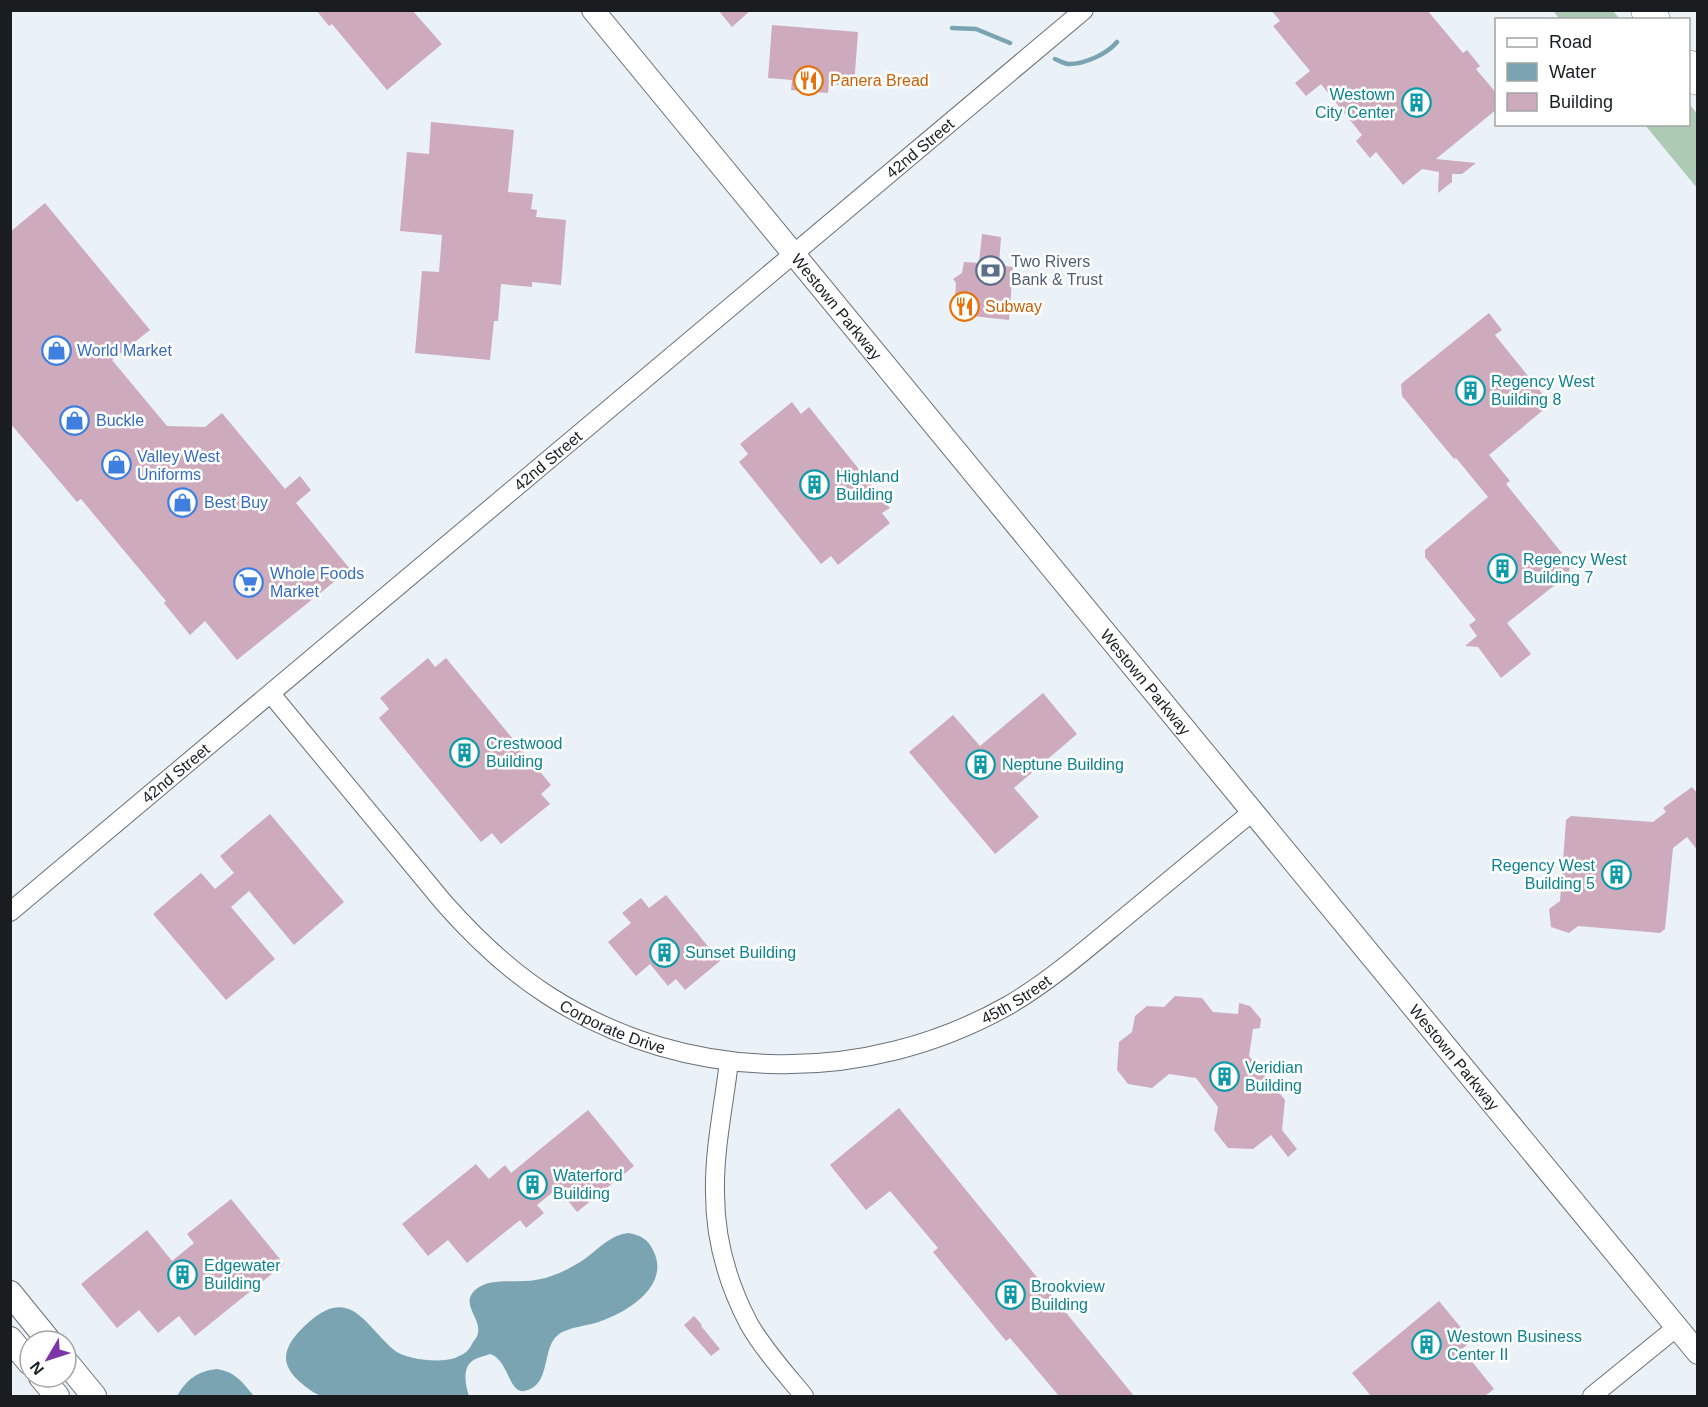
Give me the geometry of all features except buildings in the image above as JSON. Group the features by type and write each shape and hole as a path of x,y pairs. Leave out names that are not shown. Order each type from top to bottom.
{"highway":[{"path":"1690,66 1698,79"}],"main road":[{"path":"10,1293 39,1329"},
{"path":"78,1377 94,1396"}],"street":[{"name":"Westown Parkway","path":"593,10 1698,1353"},
{"name":"42nd Street","path":"10,912 1084,10"},
{"name":"Corporate Drive","path":"271,694 468,931 508,967 547,995 624,1034 672,1050 729,1061"},
{"name":"45th Street","path":"729,1061 794,1065 861,1059 915,1045 964,1027 1011,1004 1054,974 1252,812"},
{"path":"729,1061 715,1169 716,1214 720,1242 727,1271 750,1325 772,1357 804,1396"},
{"path":"1592,1396 1677,1327"}],"green space":[{"path":"1553,11 1613,11 1619,18 1559,18"},
{"path":"1690,104 1697,114 1697,188 1646,126 1690,126"}],"water":[{"path":"628,1233 643,1238 653,1250 657,1263 652,1285 635,1303 612,1317 567,1330 558,1335 549,1349 543,1375 533,1388 524,1391 515,1387 501,1362 490,1354 475,1359 466,1369 469,1396 323,1396 300,1382 287,1364 287,1351 296,1335 309,1322 324,1312 336,1308 347,1309 357,1314 399,1353 424,1360 455,1358 467,1351 477,1335 477,1322 470,1306 470,1300 471,1295 480,1286 504,1281 546,1278 578,1263 611,1239"},
{"path":"217,1369 234,1375 254,1396 177,1396 194,1377"}],"waterway":[{"path":"952,28 976,29 1010,43"},
{"path":"1055,59 1067,64 1075,64 1102,54 1117,42"}],"place":[{"name":"Panera Bread","path":"809,80"},
{"name":"Westown City Center","path":"1416,103"},
{"name":"Two Rivers Bank & Trust","path":"990,270"},
{"name":"Subway","path":"964,306"},
{"name":"World Market","path":"56,350"},
{"name":"Regency West Building 8","path":"1470,390"},
{"name":"Buckle","path":"75,420"},
{"name":"Valley West Uniforms","path":"116,465"},
{"name":"Highland Building","path":"815,485"},
{"name":"Best Buy","path":"183,502"},
{"name":"Regency West Building 7","path":"1502,568"},
{"name":"Whole Foods Market","path":"249,582"},
{"name":"Crestwood Building","path":"465,752"},
{"name":"Neptune Building","path":"981,764"},
{"name":"Regency West Building 5","path":"1616,874"},
{"name":"Sunset Building","path":"664,952"},
{"name":"Veridian Building","path":"1224,1076"},
{"name":"Waterford Building","path":"532,1184"},
{"name":"Edgewater Building","path":"183,1274"},
{"name":"Brookview Building","path":"1010,1295"},
{"name":"Westown Business Center II","path":"1426,1345"}]}
